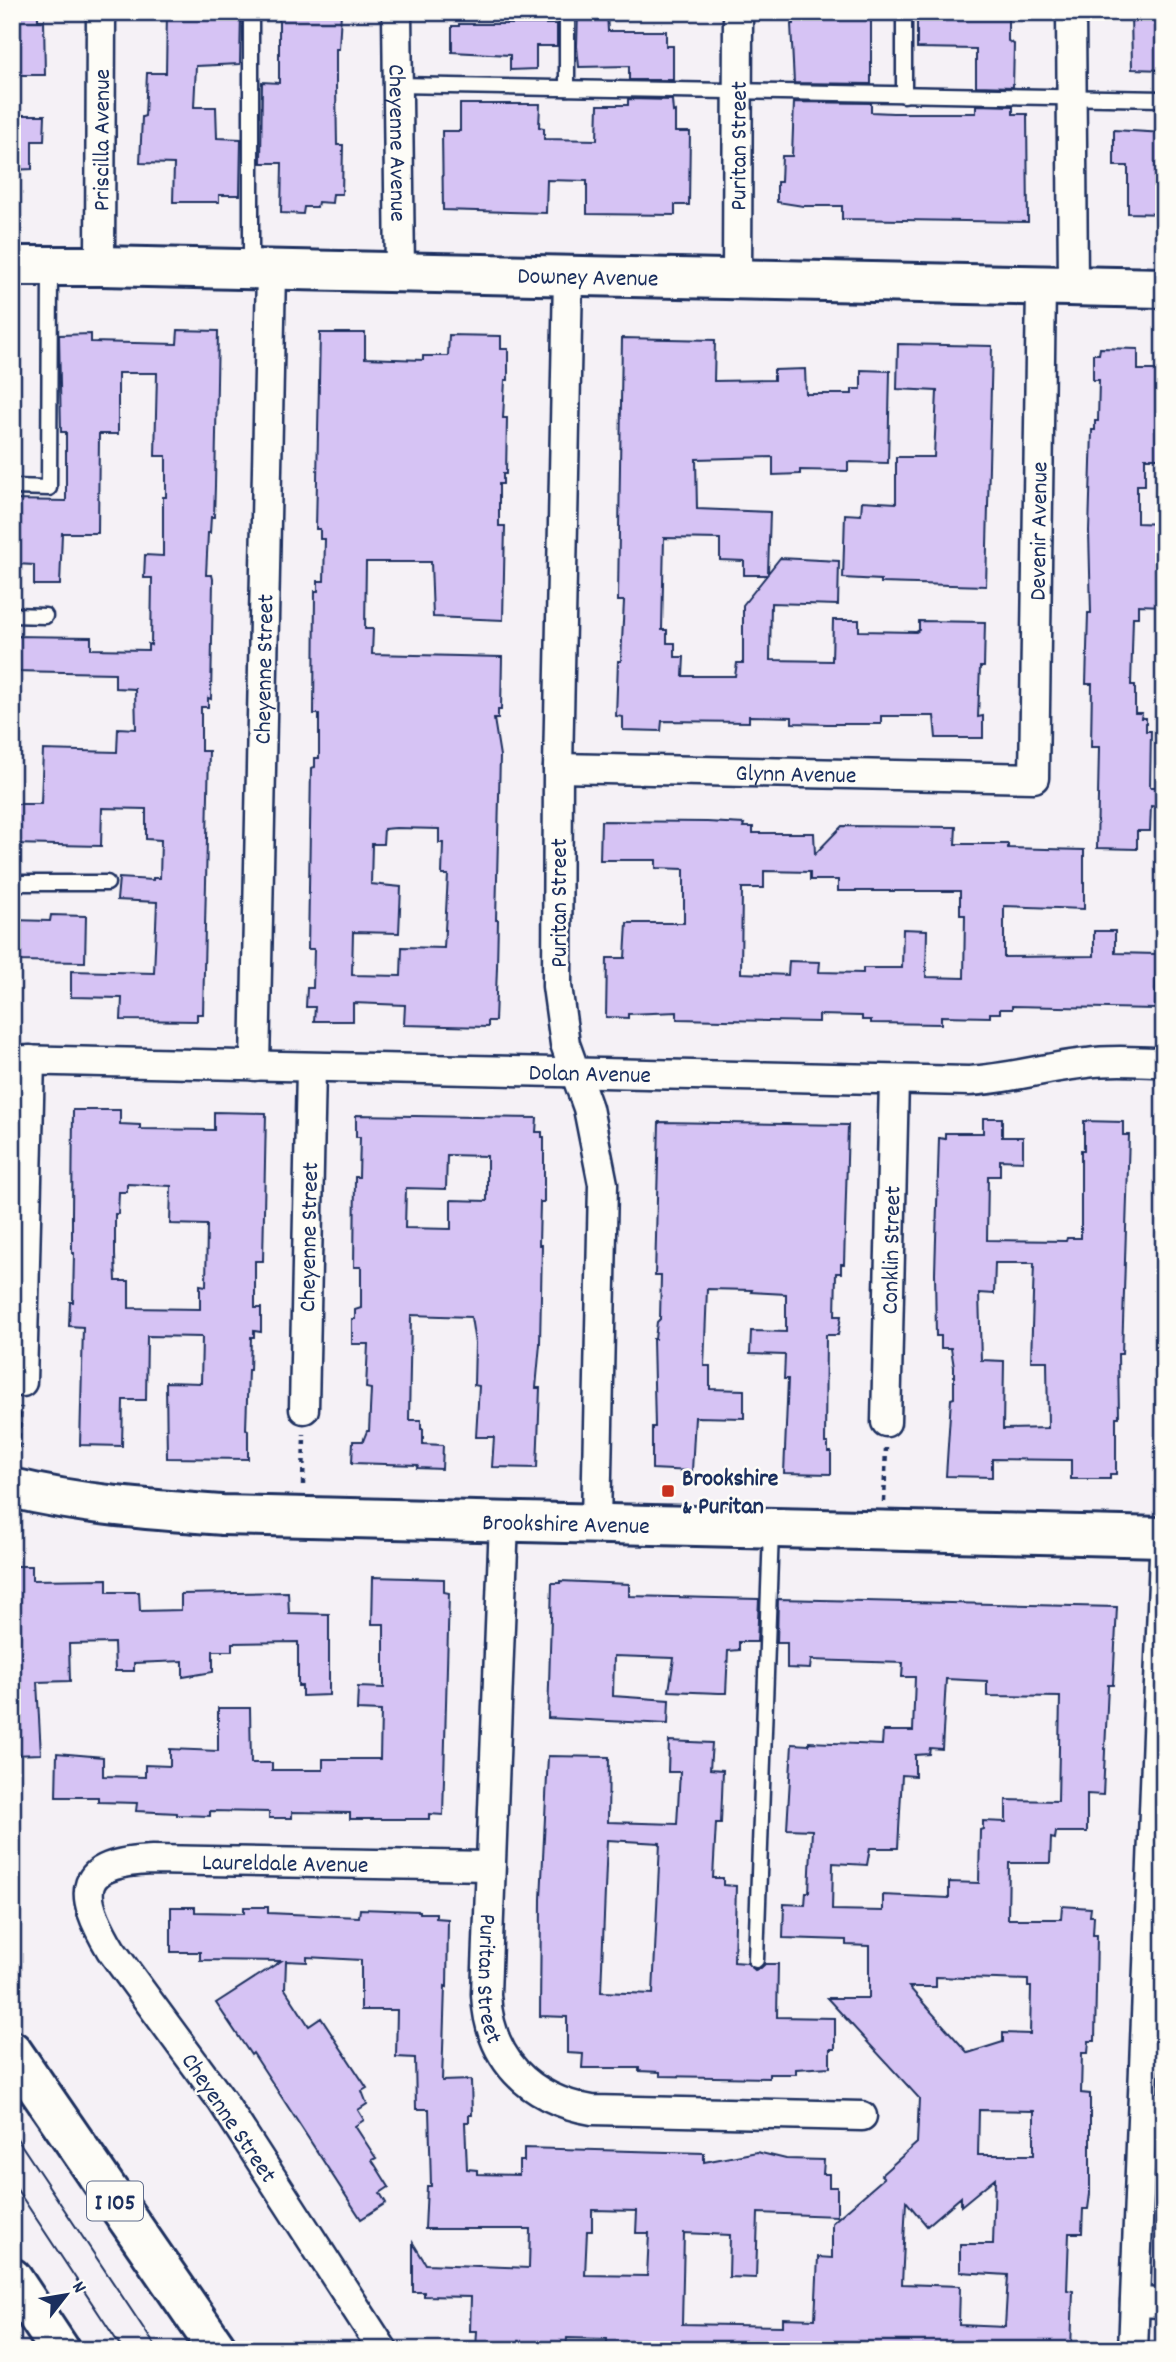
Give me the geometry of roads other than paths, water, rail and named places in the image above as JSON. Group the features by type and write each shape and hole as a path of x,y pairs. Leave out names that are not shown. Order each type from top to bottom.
{"main road":[{"name":"Downey Avenue","path":"12,266 1164,288"},
{"name":"Brookshire Avenue","path":"14,1489 122,1507 222,1515 1164,1537"},
{"name":"I 105","path":"12,2051 218,2350"},
{"path":"12,2278 60,2350"}],"street":[{"name":"Priscilla Avenue","path":"100,266 101,12"},
{"name":"Cheyenne Avenue","path":"397,12 400,273"},
{"name":"Puritan Street","path":"737,281 738,12"},
{"name":"Devenir Avenue","path":"1034,778 1057,286 1071,98 1072,12"},
{"name":"Cheyenne Street","path":"255,1066 261,271"},
{"name":"Puritan Street","path":"568,277 558,768 557,986 565,1044 587,1108 603,1184 596,1523"},
{"name":"Glynn Avenue","path":"558,768 1034,778"},
{"name":"Dolan Avenue","path":"21,1060 894,1080 990,1080 1100,1061 1164,1062"},
{"path":"21,1060 22,1382"},
{"name":"Cheyenne Street","path":"304,1409 310,1068"},
{"name":"Conklin Street","path":"886,1422 894,1080"},
{"name":"Puritan Street","path":"504,1521 486,1994 492,2031 504,2057 531,2087 560,2103 592,2110 862,2116"},
{"path":"1133,2350 1164,1555"},
{"name":"Laureldale Avenue","path":"89,1883 100,1870 108,1866 144,1860 490,1866"},
{"name":"Cheyenne Street","path":"89,1883 91,1908 111,1950 222,2101 383,2350"},
{"path":"1135,2302 1164,2302"}],"lane":[{"path":"251,12 261,271"},
{"path":"567,12 567,88"},
{"path":"904,12 904,95"},
{"path":"397,85 1164,99"},
{"path":"12,486 49,488 51,266"},
{"path":"12,615 45,615"},
{"path":"12,883 107,883"},
{"path":"756,1960 771,1527"}],"tram line":[{"path":"12,2131 158,2350"},
{"path":"12,2182 123,2350"}],"place":[{"name":"Brookshire & Puritan","path":"668,1491"}]}
